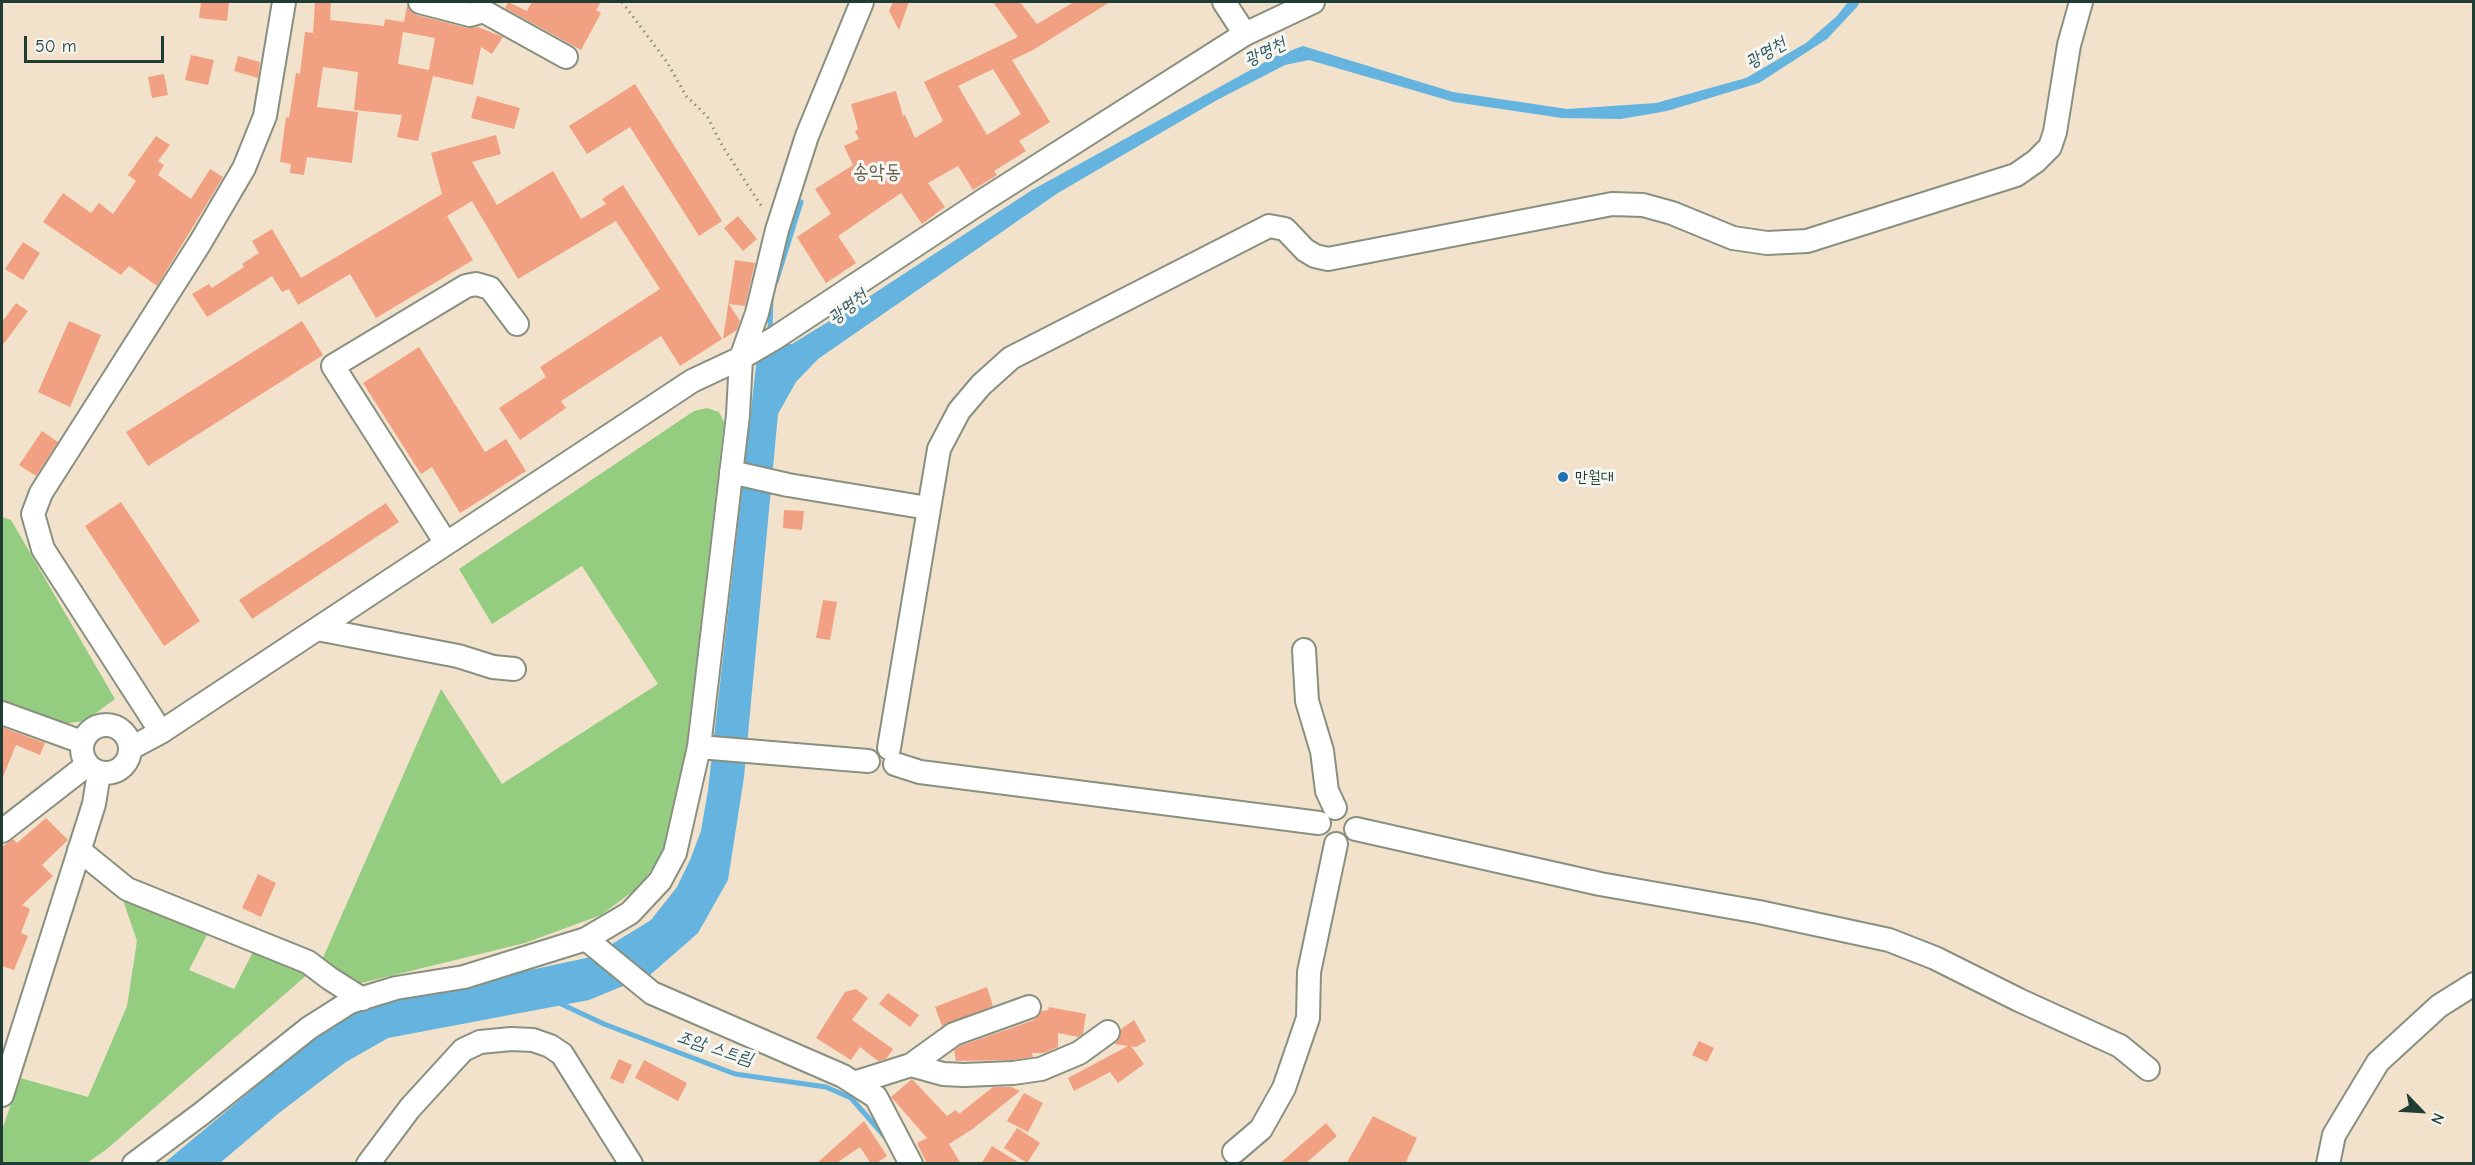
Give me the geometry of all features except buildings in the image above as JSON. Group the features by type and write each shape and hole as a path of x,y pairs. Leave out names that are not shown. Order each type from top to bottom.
{"street":[{"path":"161,732 43,549 33,514 40,492 194,253 244,168 265,116 284,2"},
{"path":"420,2 470,15 483,10 566,57"},
{"path":"134,1164 309,1028 350,1002 396,988 464,977 593,944 630,913 660,881 675,852 707,748 737,474 738,415 757,348 757,313 777,230 807,135 862,2"},
{"path":"1224,2 1245,34"},
{"path":"131,748 161,732 692,381 757,348 1245,34 1313,2"},
{"path":"707,748 868,761 870,767 880,773 891,770 927,508 939,449 959,411 981,385 1011,358 1269,226 1285,229 1305,250 1315,256 1328,259 1612,204 1643,205 1672,213 1733,238 1767,243 1807,241 2016,175 2050,147 2055,132 2069,45 2081,2"},
{"path":"446,543 333,366 466,286 476,284 490,288 517,324"},
{"path":"737,474 927,508"},
{"path":"317,629 458,656 493,667 514,669"},
{"path":"892,756 920,772 1327,816 1346,810 1354,818 1356,829 1351,840 1341,845 1329,843 1321,835 1327,816 1327,791 1322,751 1307,701 1304,650"},
{"path":"2,713 89,760 107,774 127,763 131,748 125,734 112,725 105,724 91,730 89,760 94,804 2,1095"},
{"path":"2,831 89,760"},
{"path":"1356,829 1600,884 1759,912 1889,940 1935,958 2019,1000 2120,1046 2148,1069"},
{"path":"1234,1152 1261,1129 1284,1088 1308,1018 1309,972 1336,844"},
{"path":"79,850 127,888 308,962 328,978 362,999"},
{"path":"593,944 640,985 698,1014 843,1076 876,1097 911,1164"},
{"path":"2328,1164 2334,1135 2378,1062 2439,1006 2474,984"},
{"path":"854,1083 911,1065 954,1034 1029,1007"},
{"path":"911,1065 943,1074 964,1075 1013,1073 1041,1069 1079,1053 1108,1032"},
{"path":"368,1164 410,1108 462,1050 480,1042 511,1039 533,1040 550,1046 562,1054 631,1164"}],"path":[{"path":"622,2 667,62 686,96 706,116 723,147 777,230"}],"green space":[{"path":"707,408 719,412 724,422 679,809 663,852 640,886 601,915 525,943 353,985 322,960 441,689 502,784 658,684 582,566 492,624 459,569 694,411"},
{"path":"2,517 11,520 115,699 85,721 61,724 2,705"},
{"path":"121,894 208,933 189,970 234,989 253,952 308,974 107,1149 87,1163 2,1164 2,1130 20,1078 88,1097 127,1006 137,941"}],"water":[{"path":"1848,2 1860,2 1827,39 1759,83 1667,111 1621,119 1562,118 1454,102 1309,60 1285,65 1217,100 1058,193 818,359 796,382 778,414 744,777 728,880 698,933 650,975 589,1000 388,1038 346,1062 279,1113 220,1163 163,1164 306,1045 355,1013 381,1002 591,957 651,920 677,887 701,831 708,790 757,357 779,344 792,344 1032,190 1276,56 1303,46 1453,92 1567,109 1656,103 1746,78 1806,43 1837,16"}],"waterway":[{"path":"776,282 801,202"},
{"path":"770,332 771,296"},
{"name":"조암 스트림","path":"559,1003 604,1024 735,1074 826,1087 851,1098 886,1138"}],"place":[{"name":"만월대","path":"1563,477"}],"district":[{"name":"송악동","path":"877,172"}],"water label":[{"name":"광명천","path":"1265,52"},
{"name":"광명천","path":"1766,53"},
{"name":"광명천","path":"848,307"}]}
